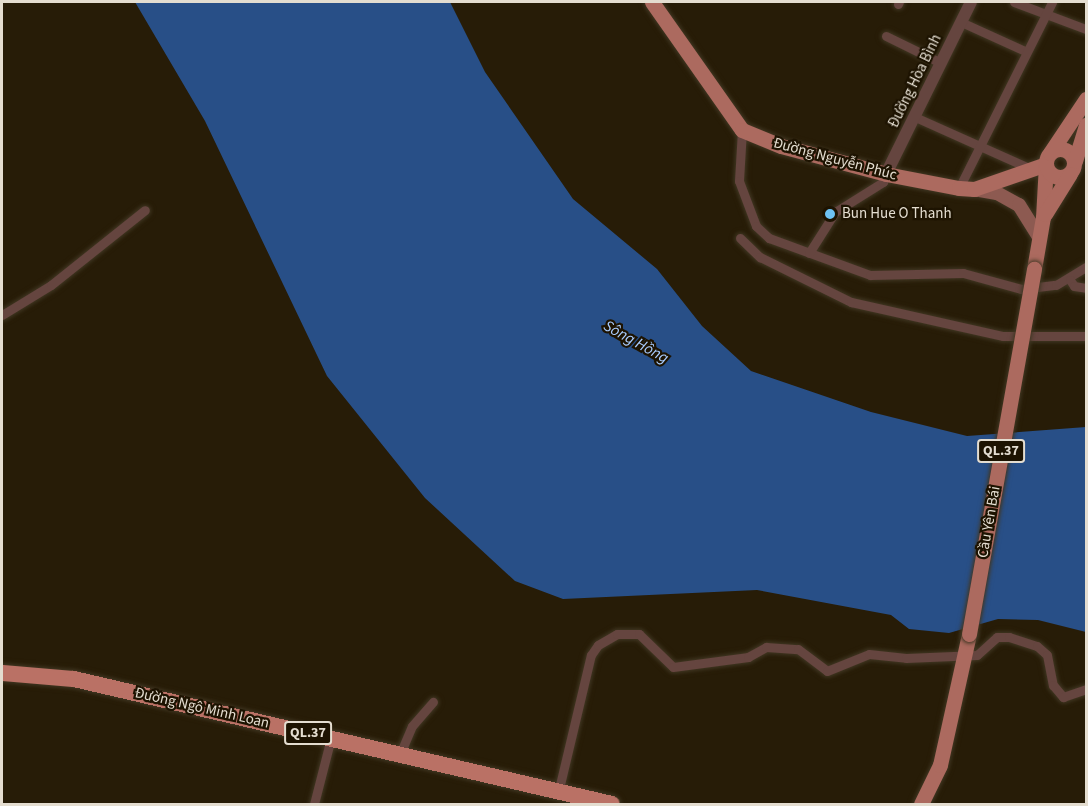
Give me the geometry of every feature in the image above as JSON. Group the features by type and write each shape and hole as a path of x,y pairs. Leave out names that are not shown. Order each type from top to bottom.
{"highway":[{"name":"Đường Ngô Minh Loan","path":"2,673 74,679 612,804"}],"main road":[{"path":"652,2 742,129"},
{"path":"1043,217 1048,158 1086,99"},
{"path":"1043,217 1077,163 1086,125"},
{"name":"Đường Nguyễn Phúc","path":"742,129 782,146 886,174 966,189"},
{"path":"966,189 1031,169 1067,150 1077,163"},
{"path":"1048,158 1052,175 1077,163"},
{"path":"966,189 997,193 1019,205 1040,238"},
{"name":"QL.37","path":"1040,238 1043,217"},
{"name":"Cầu Yên Bái","path":"964,656 1040,238"},
{"name":"QL.37","path":"921,804 940,765 964,656"}],"street":[{"name":"Đường Hòa Bình","path":"886,174 971,2"},
{"path":"1014,2 1045,16 1086,29"},
{"path":"966,189 980,146 1052,2"},
{"path":"961,22 1027,52"},
{"path":"886,36 941,63"},
{"path":"915,117 1031,169"},
{"path":"742,129 739,181 756,226 769,238 870,275 963,273 1021,289 1070,280 1086,267"},
{"path":"809,253 834,212 883,182 886,174"},
{"path":"2,315 51,285 145,210"},
{"path":"740,238 768,261 851,302 1003,336 1086,336"},
{"path":"1070,280 1074,286 1086,288"},
{"path":"558,793 591,655 597,645 617,634 639,634 673,667 748,657 766,647 798,649 827,670 869,654 977,655 997,638 1009,637 1037,646 1047,655 1053,686 1063,696 1086,689"},
{"path":"399,754 412,726 433,702"},
{"path":"314,804 331,738"}],"water":[{"name":"Sông Hồng","path":"135,2 450,2 485,72 573,199 657,269 702,326 751,371 871,412 967,436 1086,427 1086,632 1038,620 998,619 949,633 909,629 891,615 757,590 563,599 515,581 425,498 327,376 205,121"}],"place":[{"name":"Bun Hue O Thanh","path":"830,214"}]}
